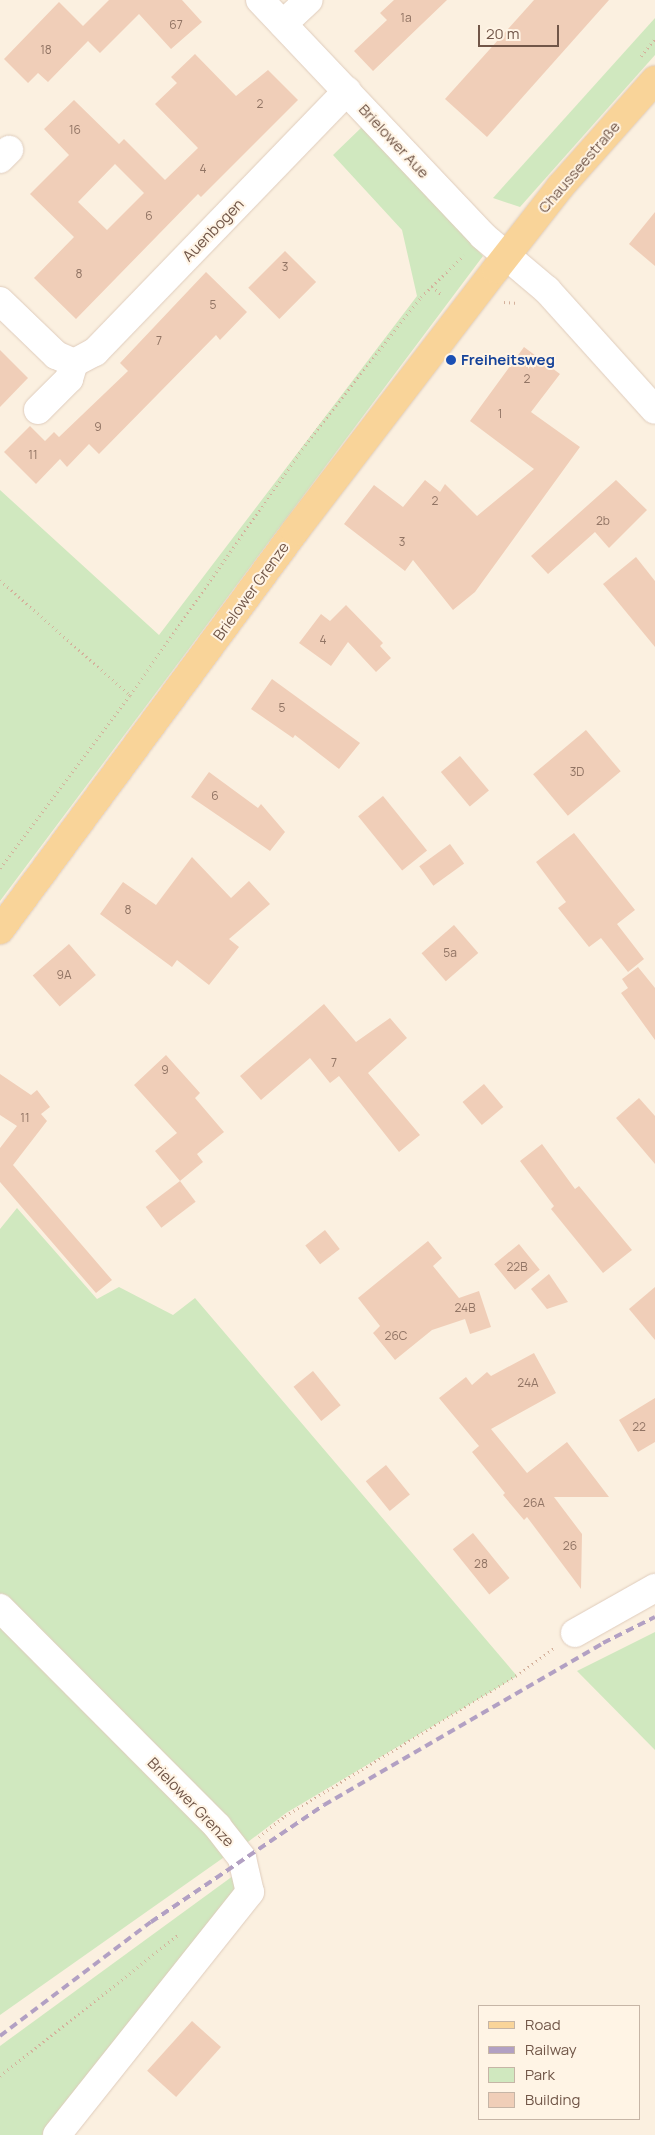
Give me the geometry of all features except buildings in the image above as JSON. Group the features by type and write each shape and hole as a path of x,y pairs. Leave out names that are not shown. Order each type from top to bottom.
{"main road":[{"name":"Chausseestraße","path":"506,256 655,80"},
{"name":"Brielower Grenze","path":"0,930 295,531 506,256"}],"street":[{"name":"Brielower Aue","path":"260,0 483,236 506,256"},
{"path":"284,24 309,0"},
{"name":"Auenbogen","path":"74,362 95,352 347,91"},
{"path":"506,256 547,290 655,410"},
{"path":"0,300 56,355 74,362 69,379 38,410"},
{"path":"575,1633 655,1588"},
{"name":"Brielower Grenze","path":"0,1608 217,1826 239,1853 250,1892 57,2135"}],"path":[{"path":"0,868 130,695 305,445 421,297 483,236"},
{"path":"498,308 504,302 529,303 547,290"},
{"path":"0,580 130,695"},
{"path":"239,1853 285,1816 520,1673 575,1633"},
{"path":"0,2076 187,1928"}],"green space":[{"path":"655,18 655,55 520,207 493,198"},
{"path":"363,126 483,256 0,901 0,490 159,635 417,296 402,230 333,155"},
{"path":"17,1208 97,1299 119,1287 173,1315 195,1298 517,1676 286,1813 244,1845 0,1595 0,1229"},
{"path":"0,1619 230,1853 0,2015"},
{"path":"655,1632 655,1750 577,1671"},
{"path":"237,1873 238,1892 42,2135 0,2135 0,2046"}],"railway":[{"path":"0,2036 151,1922 324,1805 603,1643 655,1617"}],"place":[{"name":"Freiheitsweg","path":"451,360"}]}
